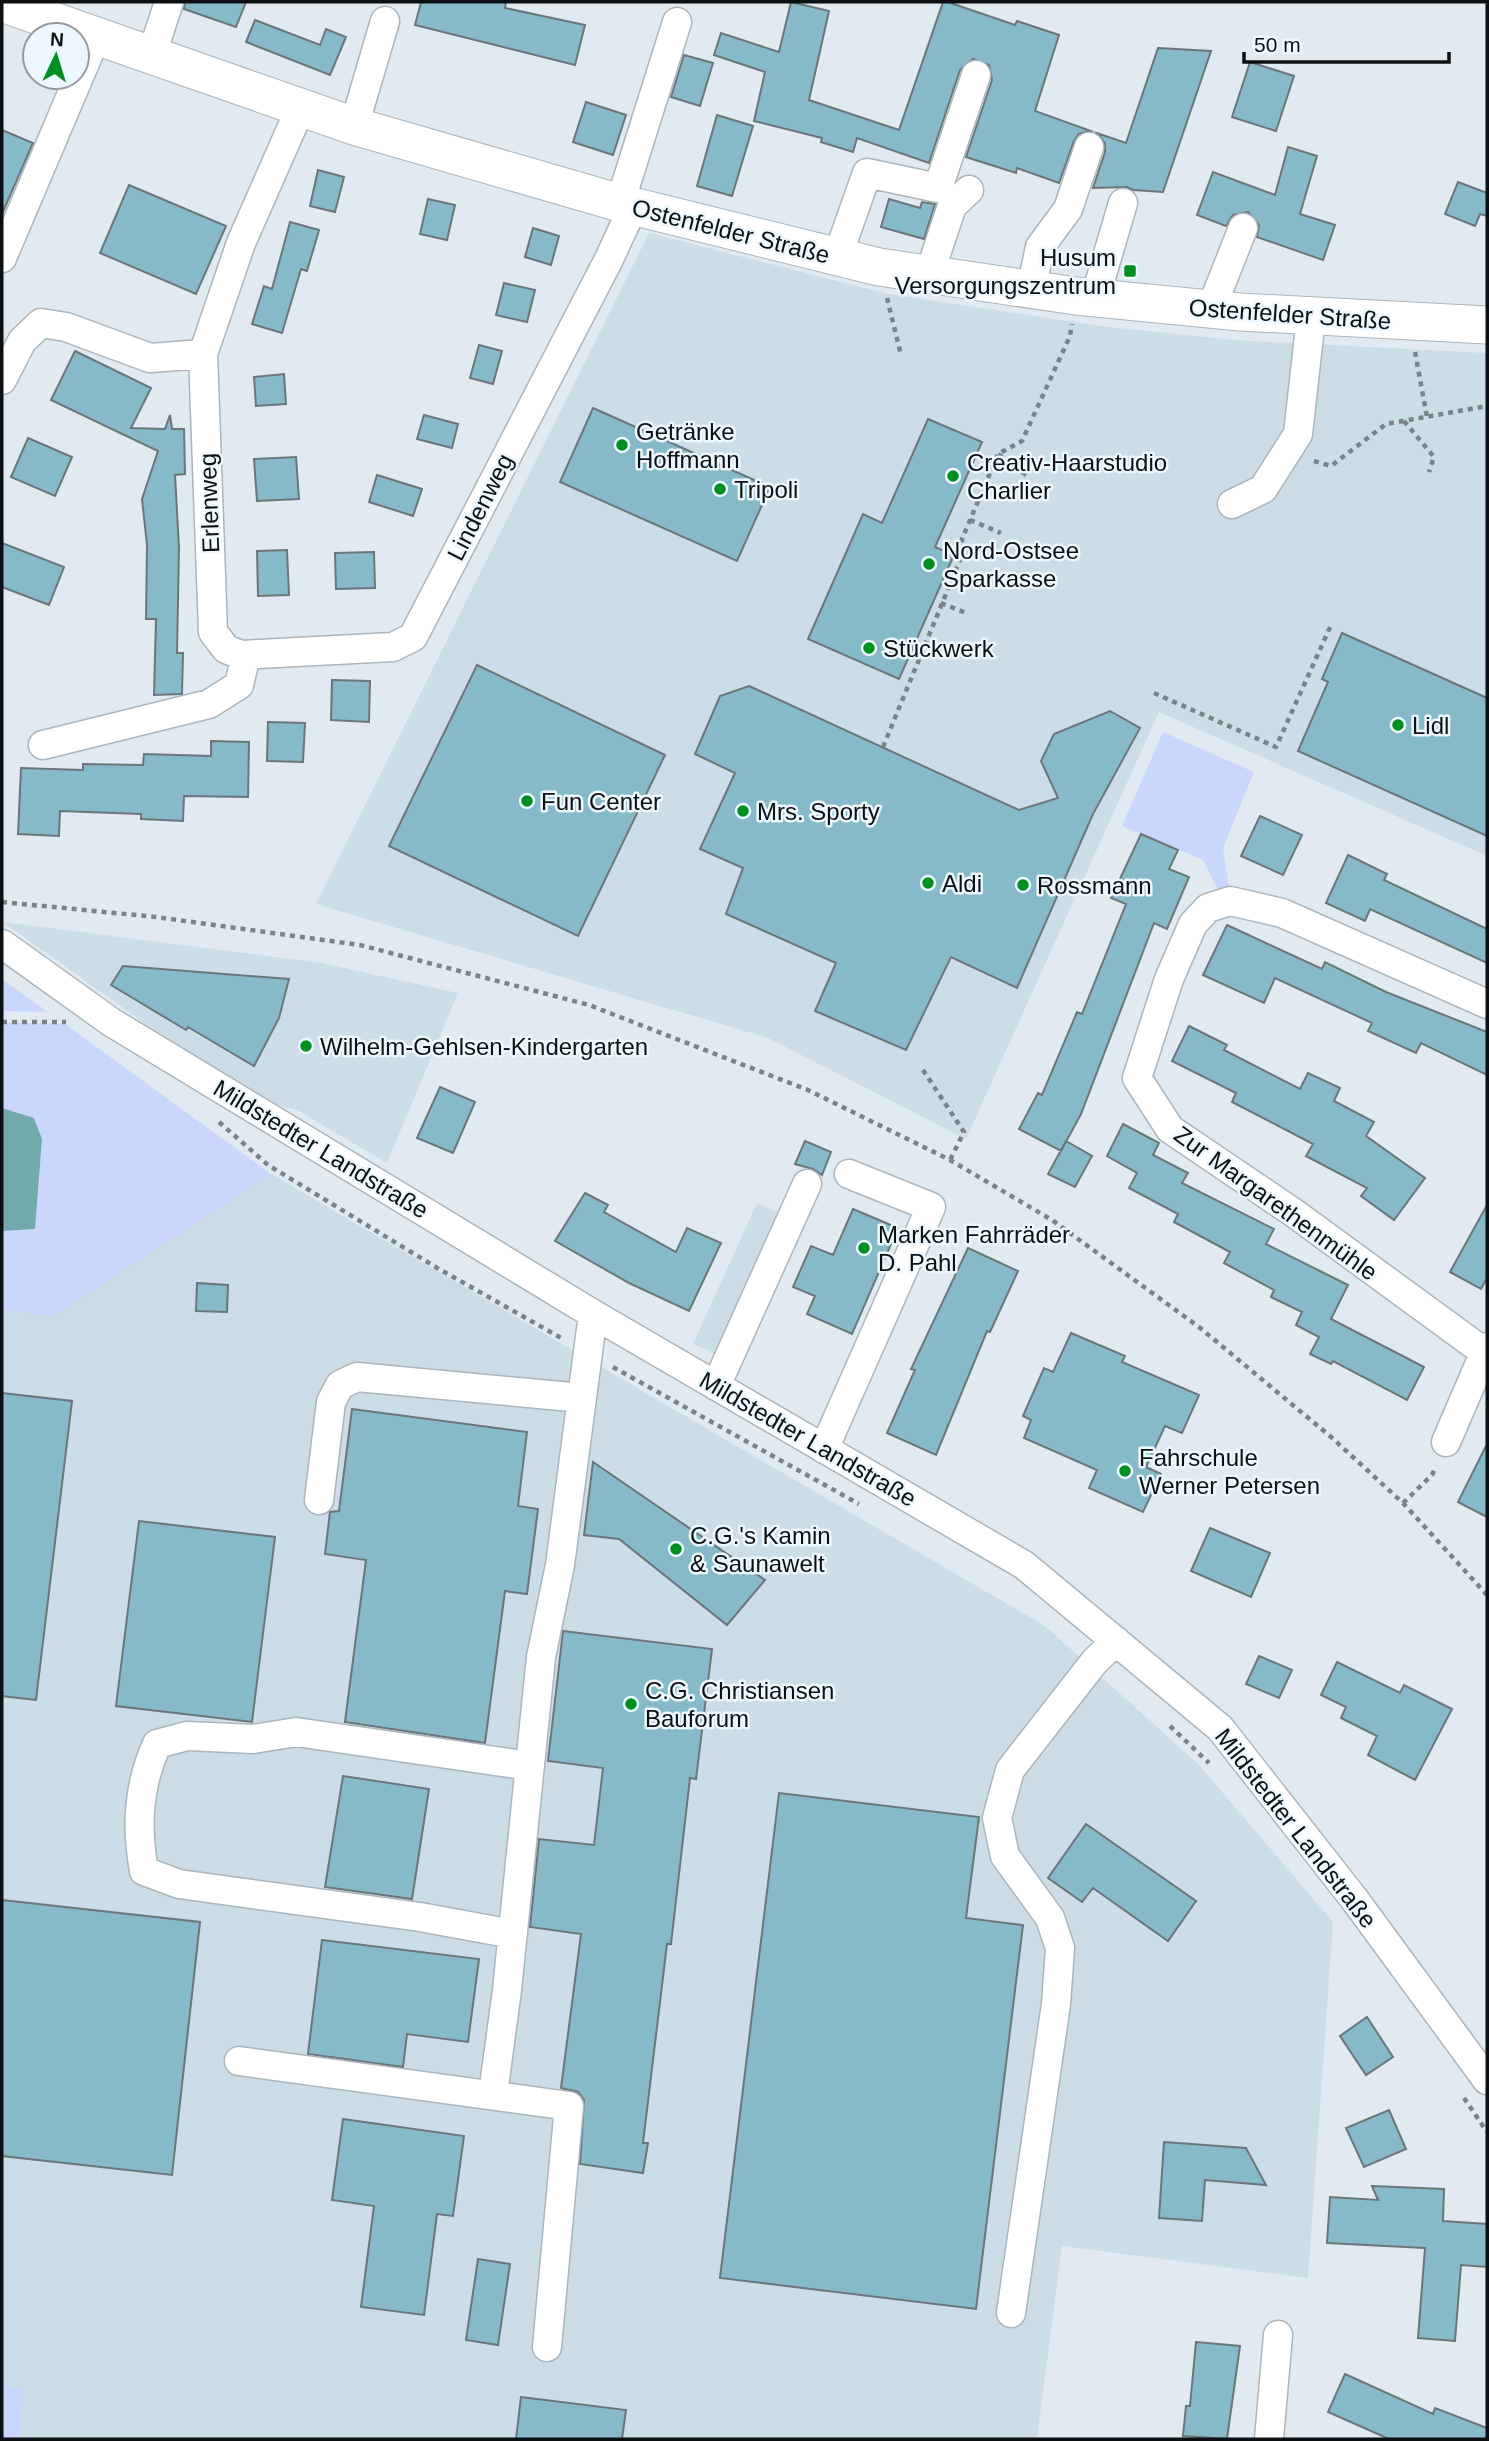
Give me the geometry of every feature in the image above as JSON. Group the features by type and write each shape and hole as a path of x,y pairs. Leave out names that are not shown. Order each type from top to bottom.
{"main road":[{"name":"Ostenfelder Straße","path":"2,3 150,57 354,126 627,205 837,258 929,275 1086,297 1311,318 1487,325"}],"street":[{"path":"150,57 169,2"},
{"path":"354,126 385,22"},
{"name":"Lindenweg","path":"236,652 393,647 413,637 609,259 627,205 677,22"},
{"path":"2,258 96,37"},
{"path":"837,258 867,173 938,188 976,75"},
{"name":"Erlenweg","path":"236,652 213,632 203,354 241,243 300,109"},
{"path":"1031,290 1040,247 1068,209 1089,147"},
{"path":"929,275 951,206 969,190"},
{"path":"1086,297 1123,203"},
{"path":"1211,309 1243,228"},
{"path":"1232,504 1263,489 1298,434 1311,318"},
{"path":"2,380 22,341 41,323 66,327 150,358 203,354"},
{"path":"43,745 209,705 239,685 236,652"},
{"name":"Zur Margarethenmühle","path":"1486,1350 1294,1213 1170,1129 1137,1078 1169,979 1193,924 1208,908 1230,901 1282,914 1487,1004"},
{"name":"Mildstedter Landstraße","path":"2,944 111,1022 593,1314 1024,1565 1220,1728 1354,1900 1487,2080"},
{"path":"824,1449 931,1207 849,1174"},
{"path":"716,1386 807,1184"},
{"path":"493,2094 513,1934 541,1657 561,1565 593,1314"},
{"path":"1446,1442 1486,1350"},
{"path":"319,1500 331,1402 340,1385 357,1377 582,1398"},
{"path":"1011,2313 1055,2004 1060,1948 1050,1918 1005,1856 998,1818 1010,1770 1095,1661 1116,1641"},
{"path":"513,1934 420,1917 179,1884 144,1871 138,1833 144,1774 157,1744 187,1736 253,1739 296,1731 530,1766"},
{"path":"239,2062 569,2106 547,2347"},
{"path":"1269,2439 1278,2335"}],"path":[{"path":"879,267 901,355"},
{"path":"883,747 962,555 962,539 998,454 1022,441 1086,297"},
{"path":"1414,349 1427,417"},
{"path":"1286,452 1331,466 1386,424 1487,406"},
{"path":"1404,421 1434,457 1429,472"},
{"path":"998,454 1026,475"},
{"path":"970,520 1001,533"},
{"path":"941,603 966,613"},
{"path":"1154,693 1276,747 1332,623"},
{"path":"2,902 156,917 360,945 589,1005 808,1090 950,1160 1052,1220 1199,1327 1330,1436 1403,1503 1487,1595"},
{"path":"2,1022 65,1024 72,1014"},
{"path":"923,1070 964,1132 950,1160"},
{"path":"210,1116 268,1164 439,1269 861,1505"},
{"path":"1403,1503 1432,1475 1446,1442"},
{"path":"1168,1724 1200,1752 1217,1773"},
{"path":"1457,2088 1487,2132"}],"shaded area":[{"path":"649,233 888,294 1100,326 1233,340 1487,353 1487,856 1159,712 966,1139 768,1038 316,904"},
{"path":"1163,732 1254,772 1223,848 1229,888 1219,892 1203,860 1122,826"},
{"name":"Wilhelm-Gehlsen-Kindergarten","path":"3,922 322,963 458,993 387,1163 297,1110 251,1099"},
{"path":"2,979 48,1012 2,1011"},
{"path":"2,1022 65,1024 271,1174 54,1316 2,1310 2,1231 35,1229 42,1139 34,1118 2,1108"},
{"path":"2,1108 34,1118 42,1139 35,1229 2,1231"},
{"path":"271,1174 1045,1626 1198,1764 1333,1922 1308,2278 1062,2246 1037,2439 20,2439 24,2388 2,2386 2,1310 54,1315"},
{"path":"757,1203 803,1223 739,1364 693,1344"},
{"path":"2,2386 24,2388 20,2439 2,2439"}],"building":[{"path":"185,2 246,2 236,27 184,9"},
{"path":"421,2 506,2 505,8 585,25 575,65 415,25"},
{"path":"791,2 829,11 809,100 899,130 943,2 948,2 1015,25 1017,21 1059,35 1035,111 1091,131 1079,134 1074,141 1059,183 1017,168 1016,173 966,157 992,80 989,65 973,59 960,70 929,163 857,138 853,152 821,142 822,138 754,121 765,72 714,55 721,33 779,52"},
{"path":"255,20 320,45 326,29 346,37 330,75 246,42"},
{"path":"1158,48 1211,51 1163,192 1133,190 1127,187 1093,188 1105,152 1105,143 1097,133 1126,143"},
{"path":"684,55 713,63 700,106 671,97"},
{"path":"1250,62 1294,76 1276,131 1232,117"},
{"path":"586,102 626,115 613,155 573,142"},
{"path":"717,115 753,126 732,196 697,186"},
{"path":"2,130 33,143 2,214"},
{"path":"1288,147 1317,156 1300,214 1335,225 1323,260 1257,237 1259,225 1248,212 1233,215 1226,226 1197,215 1213,172 1275,195"},
{"path":"318,170 344,177 335,212 310,206"},
{"path":"1458,182 1487,193 1487,216 1480,214 1475,226 1445,214"},
{"path":"129,185 226,226 196,294 100,253"},
{"path":"428,199 455,205 447,240 420,234"},
{"path":"889,199 920,208 922,202 935,204 924,239 881,227"},
{"path":"290,222 319,230 307,271 301,269 282,333 252,324 264,286 272,289"},
{"path":"533,228 559,236 551,265 525,257"},
{"path":"504,283 535,290 527,322 496,315"},
{"path":"479,345 502,351 493,384 470,378"},
{"path":"75,351 151,388 131,428 165,429 170,415 172,429 184,429 185,474 175,475 179,548 177,653 183,653 182,694 154,695 156,619 146,619 147,545 142,499 158,451 51,400"},
{"path":"284,374 286,404 256,406 254,377"},
{"path":"593,408 770,487 737,561 560,482"},
{"path":"424,415 458,424 452,448 417,439"},
{"path":"928,419 982,442 935,547 954,555 899,679 808,639 863,514 882,523"},
{"path":"28,438 72,457 55,496 11,477"},
{"path":"296,457 299,499 257,501 254,459"},
{"path":"377,475 422,489 413,516 369,502"},
{"path":"2,543 64,567 49,605 2,587"},
{"path":"287,550 289,595 258,596 257,551"},
{"path":"374,552 375,588 336,589 335,553"},
{"name":"Lidl","path":"1342,633 1487,698 1487,836 1298,751 1328,682 1322,679"},
{"name":"Fun Center","path":"477,665 665,755 578,936 389,846"},
{"path":"332,680 370,681 369,722 331,720"},
{"path":"749,686 1019,810 1058,798 1041,761 1054,734 1110,711 1140,728 1093,814 1017,988 951,957 906,1050 815,1011 836,963 726,914 743,868 700,849 735,773 695,754 720,696"},
{"path":"268,722 305,723 303,762 267,761"},
{"path":"211,741 249,742 248,797 184,796 183,821 141,819 141,814 60,811 59,836 18,834 21,768 83,770 83,764 143,765 144,754 211,756"},
{"path":"1260,816 1302,835 1283,875 1241,856"},
{"path":"1141,834 1178,850 1169,869 1189,877 1167,929 1154,923 1081,1114 1061,1151 1019,1129 1038,1093 1042,1095 1077,1012 1082,1014 1126,904 1111,898"},
{"path":"1348,855 1387,874 1384,880 1487,929 1487,963 1370,909 1365,921 1326,903"},
{"path":"1227,925 1322,969 1325,962 1386,992 1487,1032 1487,1075 1421,1043 1416,1053 1368,1031 1372,1023 1275,978 1264,1003 1203,975"},
{"path":"123,966 289,979 279,1018 254,1066 188,1027 186,1030 111,985"},
{"path":"1189,1026 1227,1045 1224,1050 1300,1089 1308,1073 1340,1088 1334,1101 1374,1122 1366,1136 1425,1178 1394,1220 1361,1196 1367,1188 1306,1156 1313,1144 1232,1102 1236,1093 1172,1061"},
{"path":"440,1087 475,1102 453,1153 417,1138"},
{"path":"1123,1124 1159,1143 1153,1155 1188,1173 1182,1183 1274,1229 1266,1244 1348,1285 1331,1319 1424,1367 1407,1400 1333,1361 1331,1364 1310,1354 1319,1337 1296,1325 1302,1312 1271,1297 1274,1290 1224,1263 1230,1252 1174,1222 1178,1214 1129,1188 1137,1173 1107,1156"},
{"path":"805,1141 831,1152 822,1175 813,1169 795,1164"},
{"path":"1066,1141 1092,1156 1075,1187 1048,1174"},
{"path":"585,1193 608,1205 604,1212 676,1252 687,1228 721,1243 689,1311 629,1283 555,1241"},
{"path":"1487,1205 1487,1278 1481,1289 1450,1272"},
{"path":"853,1209 898,1228 852,1334 807,1314 815,1296 793,1287 811,1246 833,1255"},
{"path":"968,1248 1018,1271 990,1332 987,1331 936,1455 887,1433 915,1370 911,1369"},
{"path":"197,1283 228,1285 227,1312 196,1311"},
{"path":"1071,1333 1125,1356 1122,1362 1199,1395 1182,1433 1165,1426 1146,1467 1161,1474 1143,1512 1089,1488 1097,1470 1024,1438 1031,1420 1023,1416 1044,1368 1053,1372"},
{"path":"2,1393 72,1401 36,1700 2,1696"},
{"path":"352,1409 527,1432 518,1506 538,1509 527,1594 505,1591 485,1743 345,1722 366,1560 325,1554 330,1512 339,1511"},
{"path":"1487,1444 1487,1517 1458,1502"},
{"path":"593,1462 765,1580 727,1625 619,1539 584,1535"},
{"path":"139,1521 275,1537 252,1722 116,1706"},
{"path":"1210,1528 1270,1553 1251,1597 1191,1571"},
{"path":"563,1631 712,1649 696,1779 690,1778 671,1944 667,1944 643,2143 648,2143 643,2173 580,2164 584,2100 578,2092 561,2088 581,1934 530,1927 539,1839 594,1845 603,1768 548,1761"},
{"path":"1259,1656 1292,1670 1279,1698 1246,1684"},
{"path":"1337,1662 1400,1693 1404,1685 1452,1709 1415,1780 1368,1755 1377,1736 1341,1718 1346,1707 1321,1695"},
{"path":"343,1776 429,1789 412,1899 325,1887"},
{"path":"779,1793 979,1817 966,1918 1023,1925 976,2309 720,2278"},
{"path":"1086,1824 1196,1901 1168,1941 1093,1888 1082,1902 1048,1878"},
{"path":"2,1900 200,1922 172,2175 2,2156"},
{"path":"322,1940 479,1959 468,2042 407,2034 403,2067 308,2054"},
{"path":"1367,2017 1393,2057 1366,2075 1340,2036"},
{"path":"1389,2110 1406,2149 1364,2167 1346,2128"},
{"path":"343,2119 464,2136 453,2216 437,2214 424,2315 361,2307 374,2206 332,2200"},
{"path":"1164,2142 1246,2148 1266,2185 1205,2180 1202,2221 1159,2218"},
{"path":"1372,2186 1444,2189 1443,2221 1487,2224 1487,2267 1461,2265 1455,2341 1418,2338 1425,2248 1327,2243 1330,2197 1378,2200"},
{"path":"478,2259 510,2264 498,2345 466,2340"},
{"path":"1196,2342 1240,2346 1227,2439 1183,2436 1186,2406 1190,2406"},
{"path":"1345,2374 1433,2414 1435,2408 1487,2428 1487,2439 1389,2439 1328,2412"},
{"path":"521,2397 626,2410 622,2439 516,2439"}],"place":[{"name":"Husum Versorgungszentrum","path":"1130,271"},
{"name":"Getränke Hoffmann","path":"622,445"},
{"name":"Creativ-Haarstudio Charlier","path":"953,476"},
{"name":"Tripoli","path":"720,489"},
{"name":"Nord-Ostsee Sparkasse","path":"929,564"},
{"name":"Stückwerk","path":"869,648"},
{"name":"Lidl","path":"1398,725"},
{"name":"Fun Center","path":"527,801"},
{"name":"Mrs. Sporty","path":"743,811"},
{"name":"Aldi","path":"928,883"},
{"name":"Rossmann","path":"1023,885"},
{"name":"Wilhelm-Gehlsen-Kindergarten","path":"306,1046"},
{"name":"Marken Fahrräder D. Pahl","path":"864,1248"},
{"name":"Fahrschule Werner Petersen","path":"1125,1471"},
{"name":"C.G.'s Kamin & Saunawelt","path":"676,1549"},
{"name":"C.G. Christiansen Bauforum","path":"631,1704"}]}
